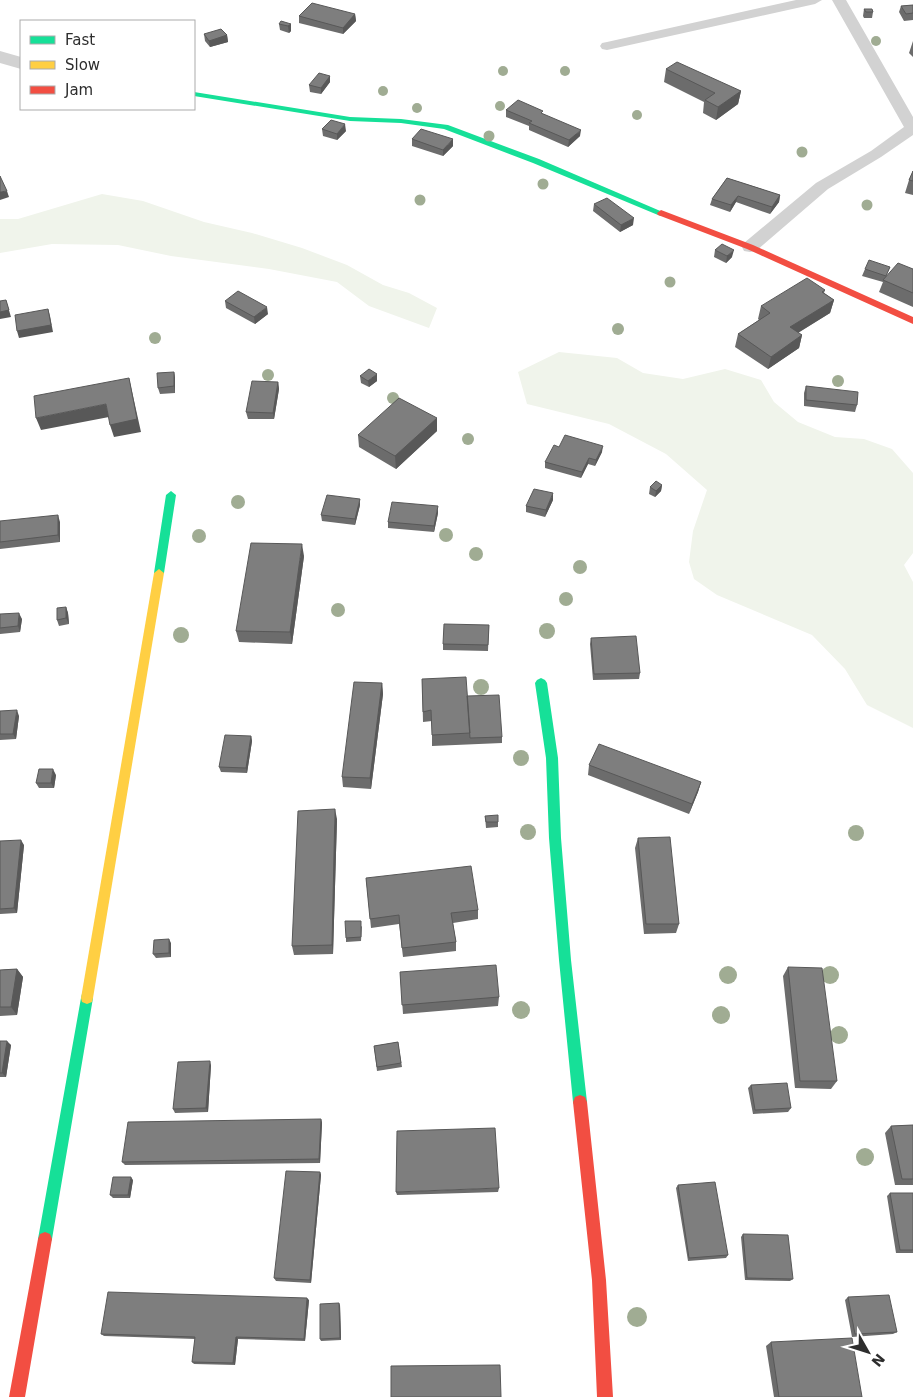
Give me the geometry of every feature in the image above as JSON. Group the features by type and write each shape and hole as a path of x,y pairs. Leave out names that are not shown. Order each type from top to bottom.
{"street":[{"path":"0,57 20,63"},
{"path":"195,94 350,119 400,121 444,128 536,161 750,247 913,322"},
{"path":"17,1397 129,755 171,495"},
{"path":"542,683 552,758 565,951 599,1280 606,1397"}],"lane":[{"path":"608,46 815,0"},
{"path":"750,247 822,186 876,154 912,128 839,0"}],"shaded area":[{"path":"102,194 143,201 204,222 252,233 302,248 347,265 383,285 409,293 437,308 429,328 369,306 337,282 269,269 171,256 118,245 52,244 0,253 0,219 18,219"},
{"path":"559,352 617,358 643,373 683,379 725,369 761,380 774,402 798,422 835,437 864,439 892,449 913,473 913,553 904,565 913,582 913,728 867,705 845,669 812,635 717,595 694,579 689,562 693,531 707,490 666,454 609,424 527,404 518,372"}],"building":[{"path":"312,3 355,14 343,28 299,16"},
{"path":"913,5 913,13 906,14 901,6"},
{"path":"864,9 872,9 873,12 866,12"},
{"path":"281,21 291,24 288,26 279,24"},
{"path":"221,29 227,35 209,41 204,34"},
{"path":"677,62 741,91 718,107 705,100 715,93 666,69"},
{"path":"319,73 330,76 321,88 309,85"},
{"path":"518,100 543,111 541,113 581,130 569,140 529,123 532,121 506,110"},
{"path":"331,120 345,124 337,134 322,129"},
{"path":"421,129 453,139 443,150 412,139"},
{"path":"913,171 913,181 909,180"},
{"path":"0,176 7,191 0,192"},
{"path":"727,178 780,195 772,207 738,196 731,205 712,199"},
{"path":"607,198 634,218 621,225 594,204"},
{"path":"722,244 734,250 727,256 715,250"},
{"path":"869,260 890,267 886,276 865,269"},
{"path":"898,263 913,269 913,293 883,280"},
{"path":"807,278 825,290 822,292 834,300 790,327 802,335 771,357 738,334 770,313 761,306"},
{"path":"238,291 267,307 254,317 225,301"},
{"path":"6,300 9,310 0,312 0,301"},
{"path":"48,309 51,325 17,331 15,315"},
{"path":"369,369 377,374 368,381 360,376"},
{"path":"174,372 174,386 158,388 157,373"},
{"path":"129,378 137,419 110,425 106,404 36,418 34,396"},
{"path":"252,381 278,382 273,413 246,412"},
{"path":"806,386 858,392 857,405 806,400"},
{"path":"399,398 437,418 395,456 358,435"},
{"path":"565,435 603,446 596,460 589,458 582,472 545,462 554,445 559,447"},
{"path":"656,481 662,485 656,491 650,487"},
{"path":"534,489 553,493 546,510 526,506"},
{"path":"327,495 360,499 355,519 321,515"},
{"path":"392,502 438,506 434,526 388,522"},
{"path":"58,515 58,535 0,542 0,521"},
{"path":"251,543 302,544 290,632 236,631"},
{"path":"66,607 66,618 57,620 57,608"},
{"path":"19,613 18,626 0,628 0,614"},
{"path":"444,624 489,625 488,645 443,644"},
{"path":"636,636 640,673 594,674 591,638"},
{"path":"466,677 470,733 432,735 431,710 423,712 422,679"},
{"path":"354,682 382,683 370,778 342,777"},
{"path":"499,695 502,737 470,738 467,696"},
{"path":"17,710 13,734 0,734 0,711"},
{"path":"225,735 251,736 246,768 219,767"},
{"path":"599,744 701,782 692,804 589,765"},
{"path":"39,769 53,769 51,783 36,783"},
{"path":"335,809 332,945 292,946 298,811"},
{"path":"498,815 498,822 486,822 485,816"},
{"path":"670,837 679,924 646,924 638,838"},
{"path":"21,840 14,908 0,909 0,841"},
{"path":"471,866 478,910 451,913 456,942 402,948 399,915 370,919 366,878"},
{"path":"345,921 361,921 361,937 346,938"},
{"path":"169,939 169,953 153,954 154,940"},
{"path":"496,965 499,997 402,1005 400,972"},
{"path":"788,967 822,968 837,1081 800,1081"},
{"path":"17,969 11,1007 0,1007 0,970"},
{"path":"0,1041 7,1041 2,1073 0,1073"},
{"path":"398,1042 401,1063 377,1067 374,1046"},
{"path":"210,1061 206,1108 173,1109 178,1062"},
{"path":"787,1083 791,1108 755,1110 751,1085"},
{"path":"321,1119 319,1159 122,1162 128,1122"},
{"path":"913,1125 913,1179 902,1179 891,1126"},
{"path":"495,1128 499,1188 396,1192 397,1131"},
{"path":"286,1171 320,1172 310,1280 274,1278"},
{"path":"113,1177 131,1177 128,1195 110,1195"},
{"path":"715,1182 728,1255 689,1258 678,1185"},
{"path":"890,1193 913,1193 913,1250 900,1250"},
{"path":"743,1234 788,1235 793,1279 747,1278"},
{"path":"108,1292 307,1298 304,1339 236,1337 233,1363 192,1362 195,1337 101,1334"},
{"path":"889,1295 897,1332 855,1334 848,1297"},
{"path":"339,1303 340,1338 320,1339 320,1304"},
{"path":"852,1338 862,1397 779,1397 771,1342"},
{"path":"500,1365 501,1397 391,1397 391,1366"}],"traffic: fast":[{"path":"195,94 350,119 401,121 445,127 536,161 661,213"},
{"path":"159,573 171,495"},
{"path":"541,683 552,758 555,838 565,960 580,1102"},
{"path":"45,1239 87,998"}],"traffic: slow":[{"path":"87,998 159,573"}],"traffic: jam":[{"path":"661,213 750,247 913,321"},
{"path":"580,1102 599,1280 605,1397"},
{"path":"17,1397 45,1239"}]}
